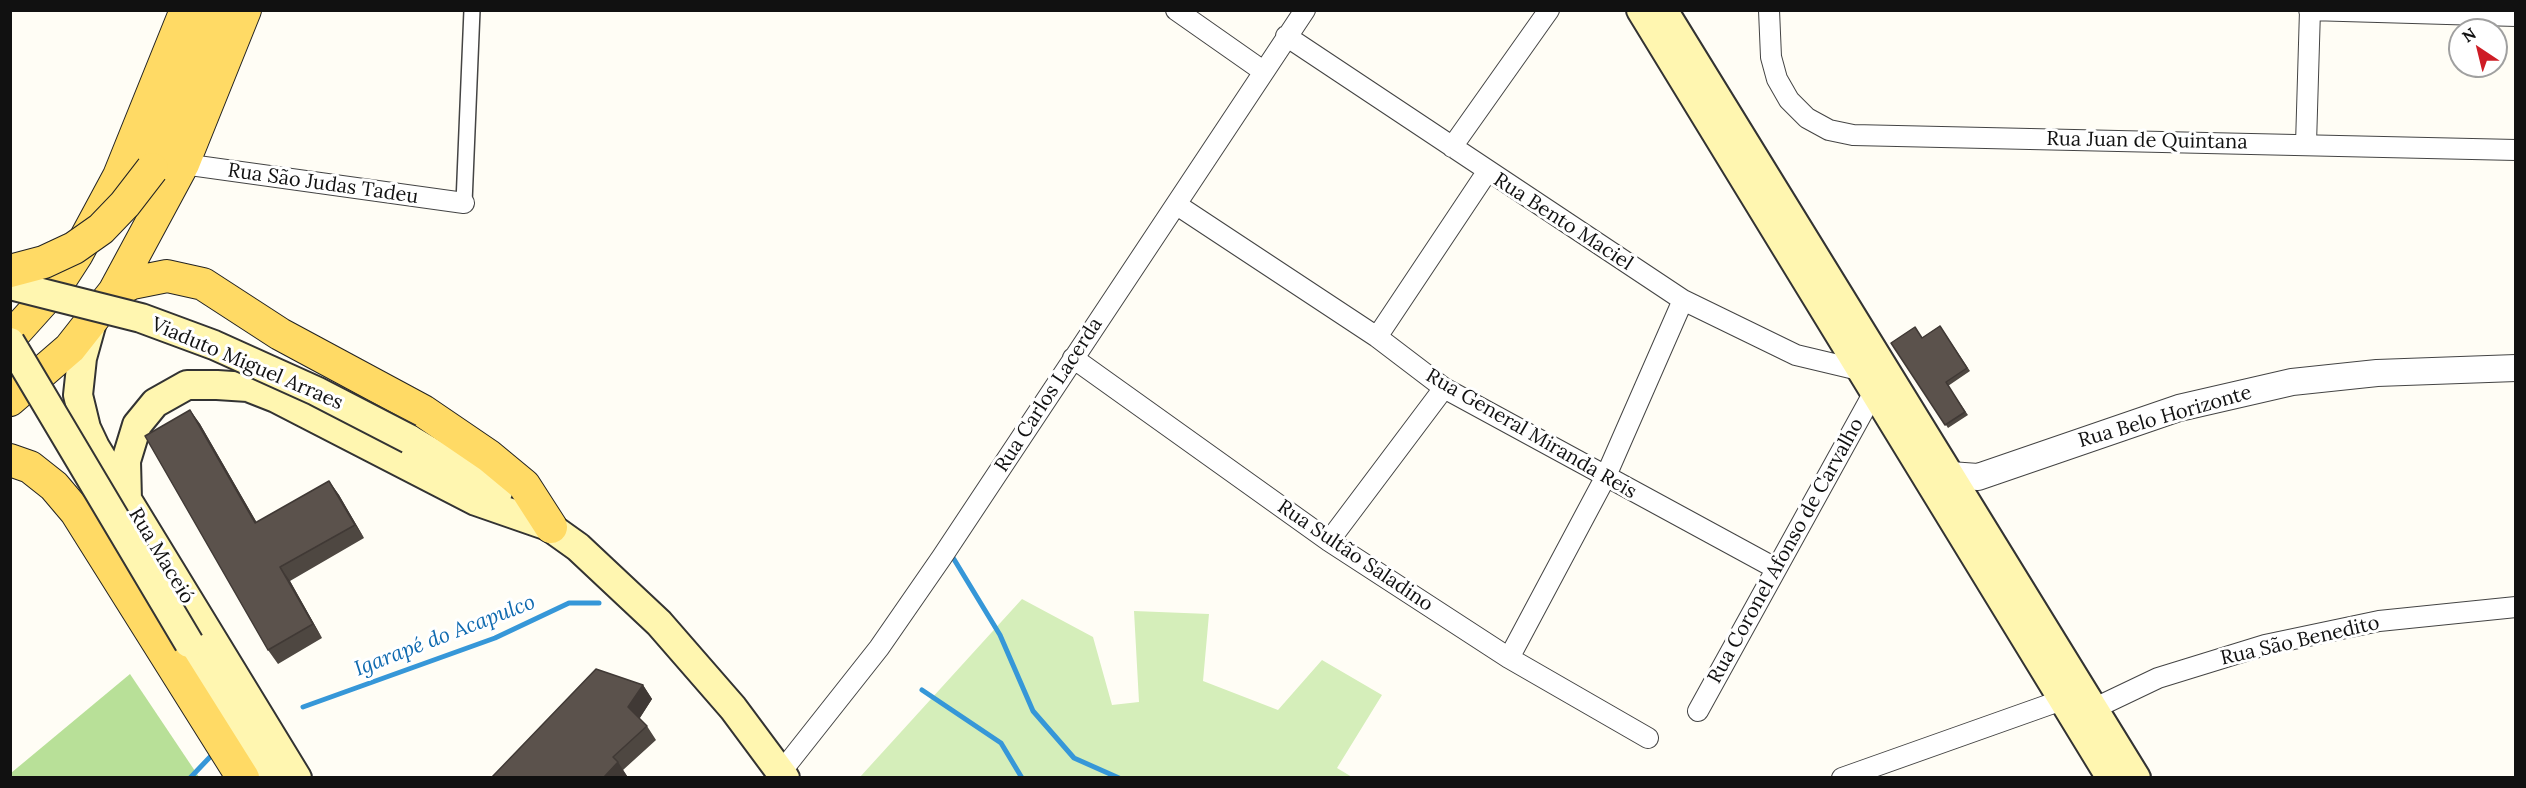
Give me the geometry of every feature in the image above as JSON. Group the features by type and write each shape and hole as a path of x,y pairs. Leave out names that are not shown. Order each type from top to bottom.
{"main road":[{"path":"186,10 119,176 88,235 55,288 10,340 268,777"},
{"path":"10,271 44,262 74,248 100,229 125,204 152,169 169,135 217,10"},
{"path":"10,400 70,348 114,292 183,164 245,10"},
{"path":"1641,10 1708,102 1950,475 2136,777"},
{"path":"1663,10 1708,102 1867,381 2111,777"},
{"path":"114,292 132,283 167,276 203,284 280,334 423,411 489,456 525,485 551,527"},
{"name":"Viaduto Miguel Arraes","path":"10,285 141,318 214,345 316,391 410,439 551,527"},
{"name":"Rua Maceió","path":"93,320 79,376 80,410 95,447 297,777"},
{"path":"127,500 126,461 137,425 155,404 187,386 248,387 276,398 476,501 551,527 578,547 659,624 733,708 783,775"},
{"path":"10,460 30,467 54,486 76,512 243,777"}],"street":[{"path":"464,203 472,10"},
{"path":"1176,10 1263,71"},
{"name":"Rua Carlos Lacerda","path":"783,775 879,648 923,585 1305,10"},
{"path":"1452,147 1549,10"},
{"name":"Rua Juan de Quintana","path":"1769,10 1771,57 1777,79 1789,100 1807,118 1829,130 1853,135 2516,150"},
{"path":"2306,144 2310,10 2516,16"},
{"name":"Rua Bento Maciel","path":"1286,36 1487,172 1683,300 1796,355 1867,381"},
{"name":"Rua São Judas Tadeu","path":"183,164 464,203"},
{"path":"1377,337 1487,172"},
{"name":"Rua General Miranda Reis","path":"1177,205 1377,337 1444,388 1605,478 1775,568"},
{"path":"1509,658 1605,478 1683,300"},
{"name":"Rua Sultão Saladino","path":"1072,358 1329,542 1509,658 1648,738"},
{"name":"Rua Belo Horizonte","path":"1950,475 1978,477 2179,408 2292,382 2377,373 2516,368"},
{"name":"Rua Coronel Afonso de Carvalho","path":"1698,711 1775,568 1867,381"},
{"path":"1329,542 1444,388"},
{"name":"Rua Belo Horizonte","path":"1971,508 1987,487 2032,457"},
{"name":"Rua São Benedito","path":"2093,709 2158,678 2265,645 2379,621 2516,607"},
{"path":"1842,777 2062,700"}],"green space":[{"path":"1022,599 1093,637 1112,705 1139,702 1134,611 1209,614 1203,681 1278,710 1322,660 1382,695 1337,768 1352,777 860,777"},
{"path":"130,674 199,777 11,777 11,773"}],"building":[{"path":"1940,326 1967,368 1946,382 1965,412 1945,425 1891,343 1915,327 1922,338"},
{"path":"190,410 255,523 329,481 355,525 280,567 313,624 268,650 145,436"},
{"path":"596,669 643,685 628,707 647,726 613,757 618,762 604,777 492,777"}],"waterway":[{"name":"Igarapé do Acapulco","path":"952,556 1000,635 1033,711 1074,758 1119,778"},
{"name":"Igarapé do Acapulco","path":"303,707 495,638 569,603 599,603"},
{"path":"922,690 1001,743 1022,778"},
{"name":"Igarapé do Acapulco","path":"190,778 210,757"}]}
